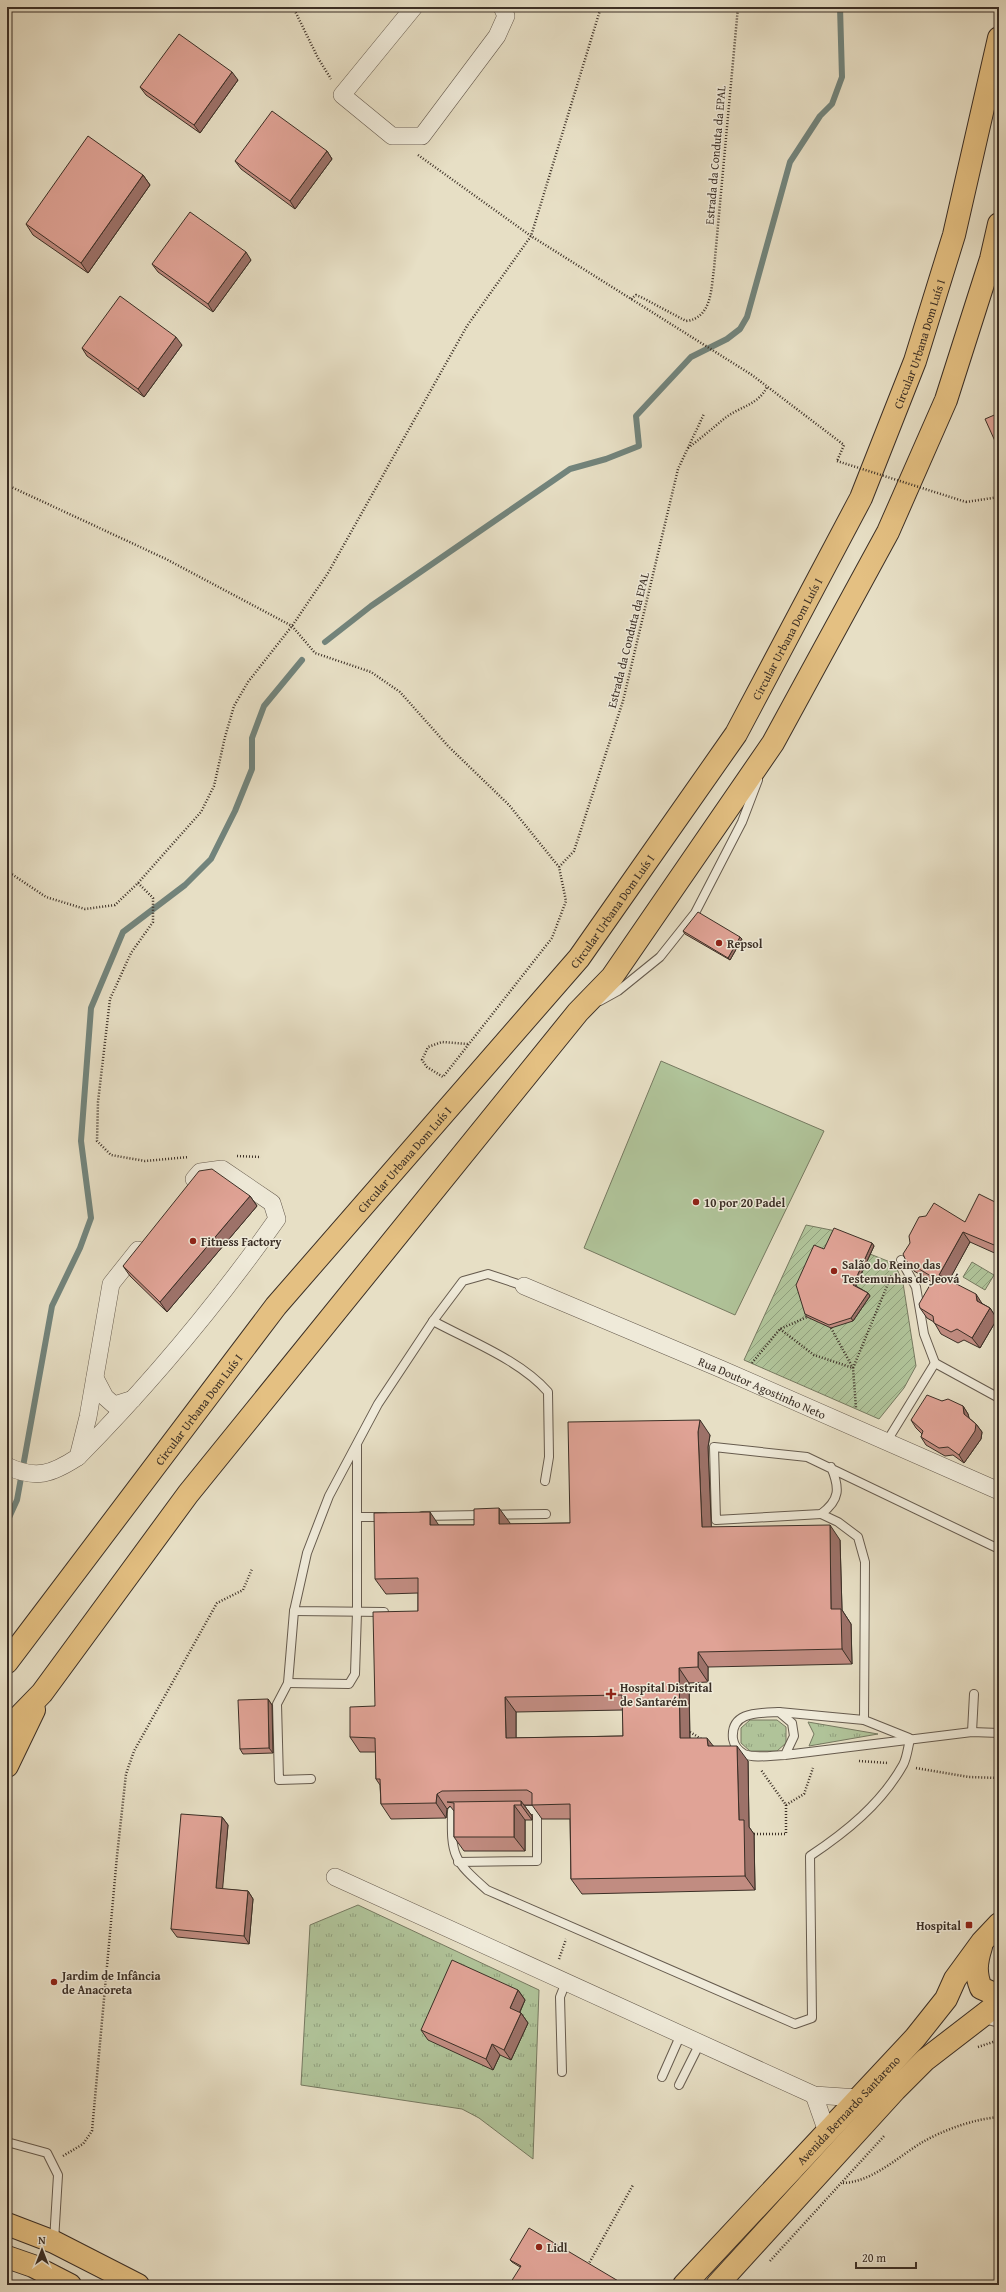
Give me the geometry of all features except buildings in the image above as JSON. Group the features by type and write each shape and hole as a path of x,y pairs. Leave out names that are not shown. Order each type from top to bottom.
{"main road":[{"name":"Circular Urbana Dom Luís I","path":"7,1662 276,1306 579,958 736,734 861,498 915,361 954,235 999,38"},
{"path":"7,1729 42,1693 188,1494 578,1012 612,977 773,743 898,512 946,400 991,259 999,224"},
{"path":"7,1766 42,1693"},
{"name":"Avenida Bernardo Santareno","path":"684,2285 920,2032 946,1999 955,1979 982,1942 999,1924"},
{"path":"982,1942 976,1963 978,1979 981,1988 999,1996"},
{"name":"Avenida Bernardo Santareno","path":"717,2285 895,2090 925,2060 989,2020 999,2003"},
{"path":"7,2224 54,2242 138,2285"},
{"path":"7,2257 33,2266 70,2285"}],"street":[{"path":"414,7 342,95 392,136 422,136 497,36 506,16 502,7"},
{"path":"20,1471 42,1475 62,1468 78,1457 159,1372 239,1273 277,1219 272,1202 222,1169 200,1172 185,1190"},
{"path":"78,1457 95,1378 110,1284 150,1234"},
{"name":"Rua Doutor Agostinho Neto","path":"524,1286 857,1428 999,1491"},
{"path":"95,1378 105,1397 114,1405 134,1399"},
{"path":"335,1877 814,2095 859,2098"},
{"path":"814,2095 827,2132"}],"lane":[{"path":"578,1012 618,991 660,957 695,913 742,822 773,743"},
{"path":"901,1260 916,1287 924,1334 935,1363 999,1398"},
{"path":"311,1779 279,1780 277,1704 288,1682 294,1610 307,1553 329,1496 378,1404 433,1321 463,1282 488,1274 524,1286"},
{"path":"433,1321 522,1369 537,1379 548,1392 549,1457 545,1482"},
{"path":"887,1441 935,1363"},
{"path":"288,1682 349,1684 355,1674 358,1517 357,1445"},
{"path":"864,1720 865,1562 858,1537 838,1522 821,1514 716,1520 714,1447 807,1457 831,1467 999,1549"},
{"path":"821,1514 832,1505 837,1492 836,1478 831,1467"},
{"path":"413,1516 546,1514"},
{"path":"358,1517 397,1516"},
{"path":"294,1610 394,1612"},
{"path":"972,1732 974,1694"},
{"path":"779,1712 792,1723 794,1736 784,1755"},
{"path":"910,1739 864,1720 779,1712 752,1714 741,1718 733,1731 733,1741 737,1749 744,1754 784,1755 972,1732 999,1733"},
{"path":"475,1810 452,1810 451,1844 458,1862 495,1896 570,1926 772,2016 795,2024 812,2018 810,1856 853,1826 881,1795 904,1764 910,1739"},
{"path":"458,1862 537,1861 537,1810 506,1810"},
{"path":"559,1979 562,2072"},
{"path":"662,2077 681,2034"},
{"path":"679,2085 700,2043"},
{"path":"7,2142 47,2152 52,2162 58,2175 54,2242"}],"path":[{"path":"293,7 318,58 342,95"},
{"path":"7,871 46,897 85,909 115,905 138,883 201,812 214,786 225,737 234,706 248,682 292,626 336,560 467,326 532,236 601,7"},
{"name":"Estrada da Conduta da EPAL","path":"631,299 636,295 641,297 686,321 693,320 708,305 714,269 738,7"},
{"path":"417,155 532,236 752,375 844,445 837,461 966,502 999,497"},
{"path":"687,449 726,417 754,403 763,396 767,386"},
{"name":"Estrada da Conduta da EPAL","path":"559,867 574,851 623,701 678,470 704,414"},
{"path":"7,485 166,559 292,626 315,653 371,672 400,692 448,746 509,805 559,867 566,901 552,938 442,1077 427,1067 422,1060 428,1047 442,1042 468,1044"},
{"path":"138,883 153,898 153,920 131,953 110,998 98,1102 97,1140 111,1155 145,1161 195,1156"},
{"path":"232,1156 261,1157"},
{"path":"853,1368 889,1279"},
{"path":"739,1378 780,1329 807,1317"},
{"path":"831,1328 853,1368 857,1428"},
{"path":"780,1329 814,1355 853,1368"},
{"path":"52,2162 83,2144 92,2131 126,1774 134,1751 217,1603 243,1590 252,1569"},
{"path":"904,1764 923,1770 969,1777 999,1778"},
{"path":"746,1834 786,1834 786,1805 758,1766"},
{"path":"786,1805 804,1794 813,1768"},
{"path":"559,1979 570,1926"},
{"path":"972,2049 999,2040"},
{"path":"836,2184 850,2183 873,2173 923,2142 980,2118 999,2117"},
{"path":"769,2262 843,2183 888,2131"},
{"path":"588,2265 633,2185"}],"green space":[{"name":"10 por 20 Padel","path":"661,1061 824,1131 735,1315 584,1248"},
{"path":"806,1225 836,1231 855,1287 870,1254 895,1264 903,1283 916,1366 904,1388 879,1419 744,1360"},
{"path":"972,1262 994,1275 985,1290 963,1277"},
{"path":"750,1720 777,1720 786,1727 786,1743 777,1751 750,1751 741,1743 741,1728"},
{"path":"808,1722 878,1734 809,1746 814,1734"},
{"path":"358,1905 539,1990 533,2159 479,2118 462,2109 301,2085 310,1925"}],"waterway":[{"path":"325,642 371,606 570,469 606,459 639,446 636,416 691,357 727,339 740,329 747,317 790,162 820,116 832,104 842,77 840,7"},
{"path":"7,1522 17,1500 52,1306 80,1248 91,1218 81,1141 91,1008 123,932 185,885 211,859 235,811 252,769 252,738 264,706 302,660"}],"place":[{"name":"Repsol","path":"719,943"},
{"name":"10 por 20 Padel","path":"696,1202"},
{"name":"Fitness Factory","path":"193,1241"},
{"name":"Salão do Reino das Testemunhas de Jeová","path":"834,1271"},
{"name":"Hospital Distrital de Santarém","path":"611,1694"},
{"name":"Hospital","path":"969,1925"},
{"name":"Jardim de Infância de Anacoreta","path":"54,1982"},
{"name":"Lidl","path":"539,2247"}]}
